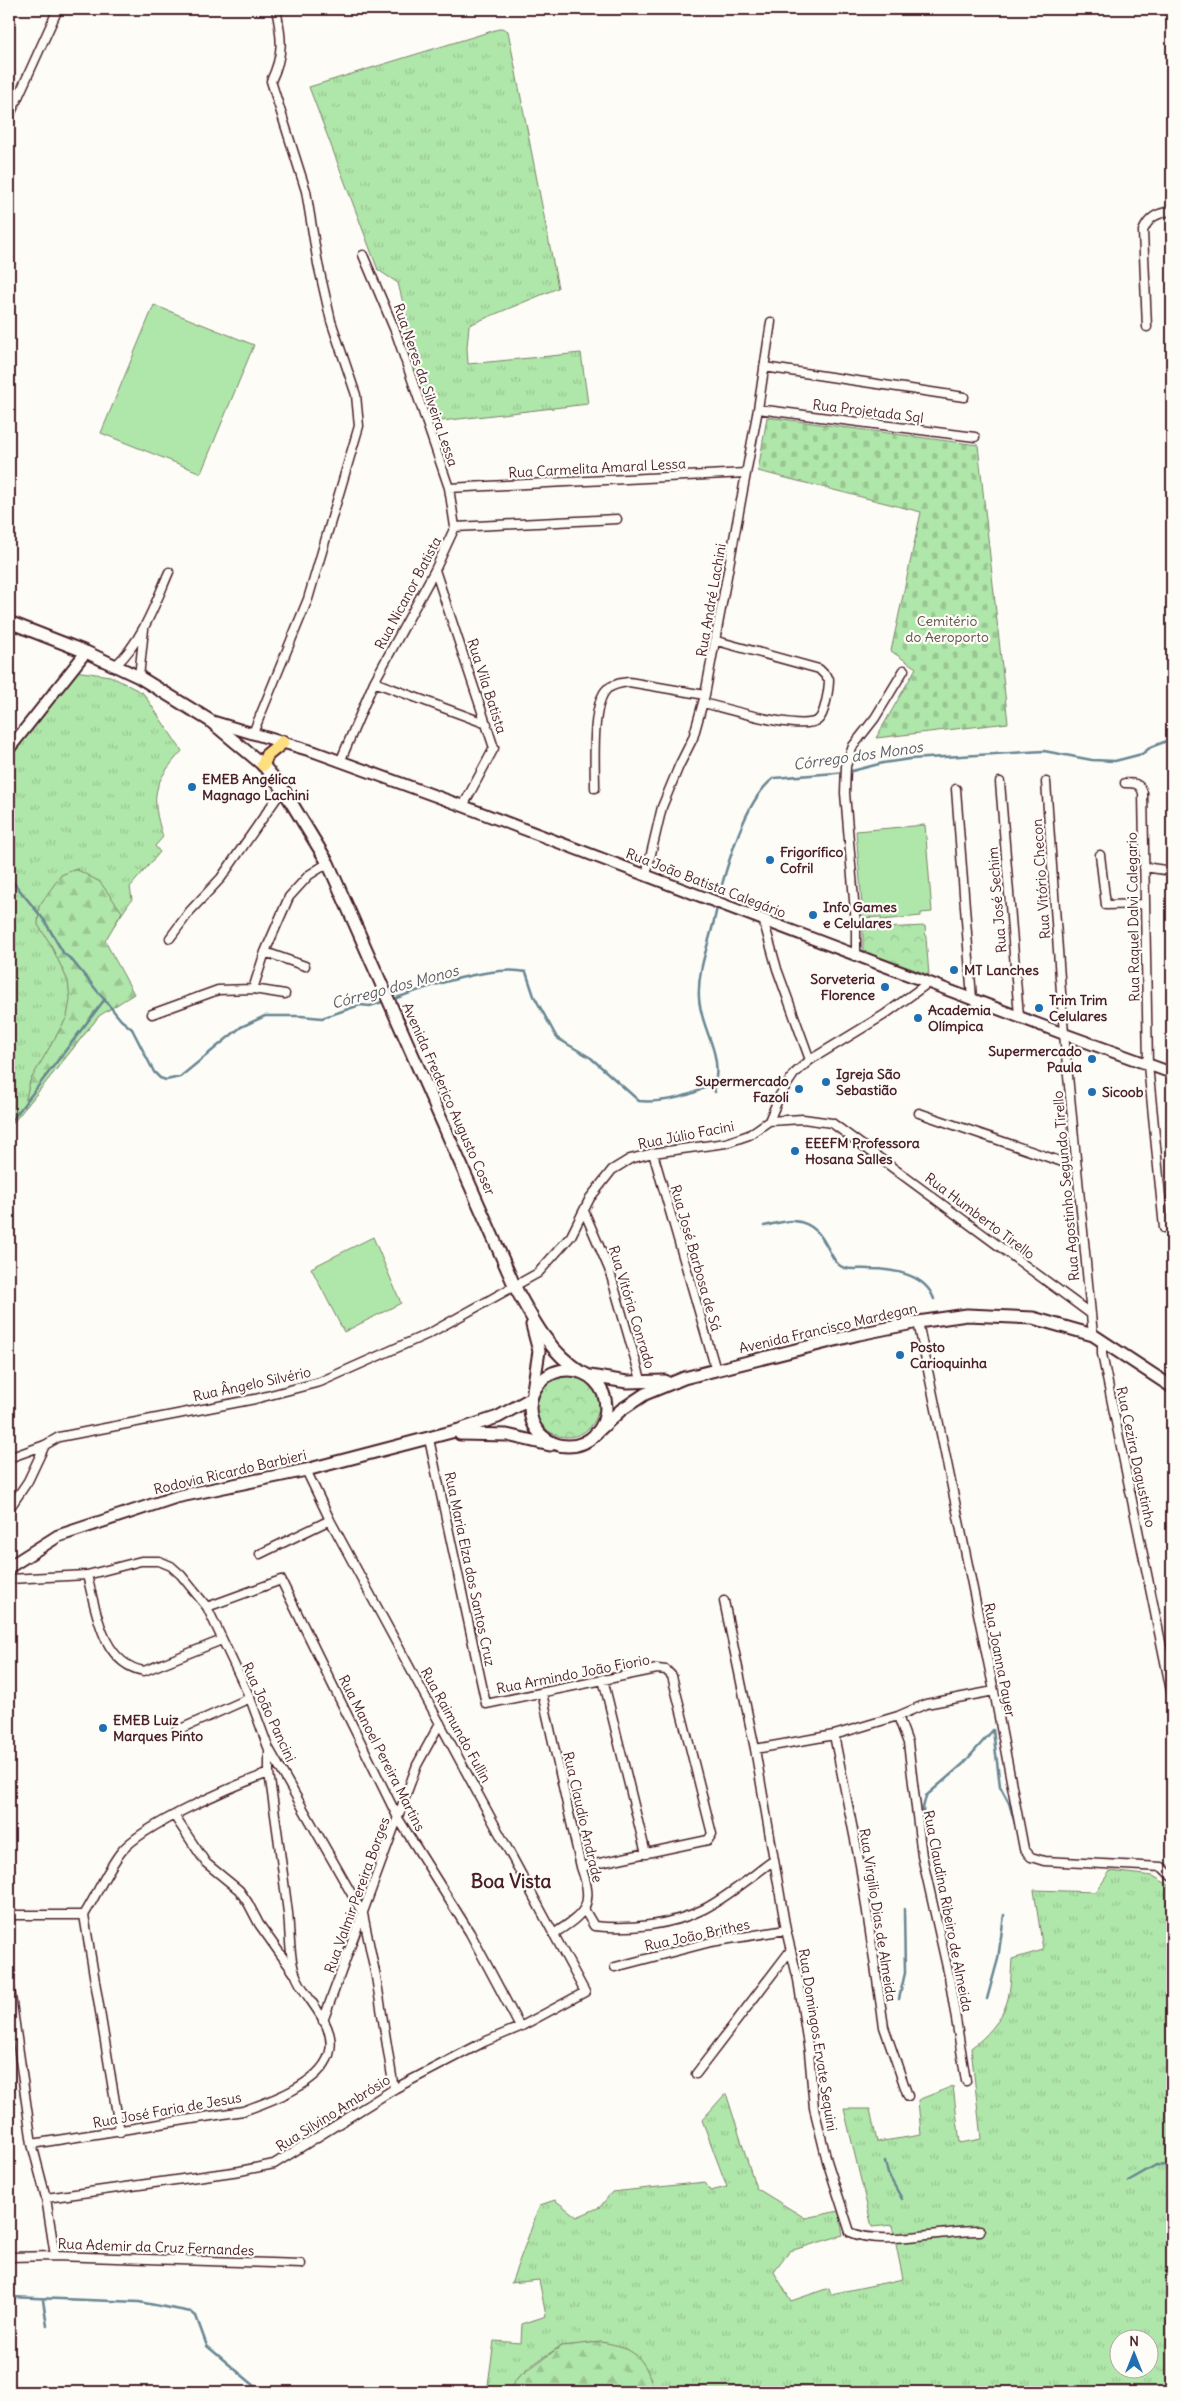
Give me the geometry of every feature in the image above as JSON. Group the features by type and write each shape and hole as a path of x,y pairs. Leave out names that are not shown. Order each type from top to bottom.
{"main road":[{"name":"Avenida Frederico Augusto Coser","path":"9,622 86,652 139,677 209,720 262,765 283,789 328,863 528,1311 552,1348 569,1364 584,1373"},
{"path":"262,765 267,755 283,742"},
{"name":"Avenida Frederico Augusto Coser","path":"528,1311 539,1351 531,1396"},
{"name":"Avenida Francisco Mardegan","path":"584,1373 606,1380 642,1383 684,1378 859,1334 918,1322 967,1315 1033,1318 1098,1338 1172,1386"},
{"path":"567,1370 584,1373 599,1385 606,1406 603,1421 595,1434 584,1442 549,1445 507,1434 433,1437 498,1417 531,1396 541,1380 552,1373 567,1370"},
{"name":"Avenida Francisco Mardegan","path":"595,1434 621,1410 645,1394 684,1378"},
{"path":"531,1396 530,1413 534,1426 548,1441 562,1445"},
{"name":"Rodovia Ricardo Barbieri","path":"9,1568 58,1536 149,1506 176,1498 306,1470 433,1437"}],"street":[{"path":"9,117 58,9"},
{"path":"244,749 253,733 308,599 359,426 356,395 331,321 318,264 306,191 271,81 280,58 279,26 276,9"},
{"path":"1147,327 1144,231 1147,221 1154,216 1172,211"},
{"name":"Rua Neres da Silveira Lessa","path":"363,254 396,333 449,488 455,527"},
{"name":"Rua André Lachini","path":"646,875 662,807 693,738 704,699 717,641 758,409 771,322"},
{"name":"Rua Projetada Sql","path":"764,367 964,397"},
{"name":"Rua Projetada Sql","path":"758,409 975,437"},
{"name":"Rua Carmelita Amaral Lessa","path":"449,488 746,473"},
{"name":"Rua Nicanor Batista","path":"340,762 374,682 435,570 455,527 617,519"},
{"name":"Rua Vila Batista","path":"435,570 494,748 463,806"},
{"path":"116,665 124,658 144,627 168,572"},
{"path":"139,677 144,627"},
{"path":"595,788 598,708 606,690 617,683 628,682 704,699 787,723 812,722 819,719 822,715 829,687 829,679 819,669 717,641"},
{"path":"9,749 86,652"},
{"path":"856,956 856,924 844,785 846,766 853,746 875,718 904,670"},
{"path":"374,682 487,724"},
{"name":"Rua João Batista Calegário","path":"209,720 283,742 463,806 711,899 856,956 1172,1073"},
{"name":"Rua José Sechim","path":"1000,782 1019,1016"},
{"name":"Rua Vitório Checon","path":"1046,782 1064,1034"},
{"name":"Rua Raquel Dalvi Calegario","path":"1125,783 1134,783 1141,788 1143,793 1148,1064 1164,1228"},
{"path":"956,788 972,998"},
{"path":"170,938 190,911 221,878 283,789"},
{"path":"1100,855 1106,905 1145,904"},
{"path":"253,989 265,952 288,897 309,875 328,863"},
{"path":"1144,867 1172,871"},
{"path":"763,919 777,969 810,1060"},
{"path":"265,952 305,966"},
{"path":"769,1121 780,1094 794,1074 810,1060 877,1020 928,983"},
{"path":"152,1014 218,990 253,989 286,994"},
{"name":"Rua Agostinho Segundo Tirello","path":"1064,1034 1091,1314 1098,1338"},
{"path":"919,1113 1077,1166"},
{"name":"Rua Humberto Tirello","path":"769,1121 803,1119 832,1123 1091,1314"},
{"name":"Rua Júlio Facini","path":"516,1287 538,1274 550,1262 571,1236 590,1198 612,1170 630,1159 653,1153 726,1143 749,1135 769,1121"},
{"name":"Rua José Barbosa de Sá","path":"653,1153 716,1370"},
{"name":"Rua Vitória Conrado","path":"584,1211 609,1270 642,1383"},
{"name":"Rua Ângelo Silvério","path":"9,1458 45,1445 59,1437 254,1399 320,1382 430,1333 516,1287"},
{"name":"Rua Joanna Payer","path":"918,1322 994,1691 1024,1849 1031,1857 1044,1861 1162,1867 1172,1877"},
{"name":"Rua Cezira Dagustinho","path":"1098,1338 1172,1696"},
{"name":"Rua Maria Elza dos Santos Cruz","path":"433,1437 486,1704"},
{"path":"9,1509 28,1481 45,1445"},
{"name":"Rua Raimundo Fullin","path":"306,1470 330,1520 555,1933 585,1992"},
{"path":"260,1554 330,1520"},
{"name":"Rua João Pancini","path":"9,1579 87,1575 142,1561 159,1561 171,1566 181,1575 208,1607 250,1698 268,1747 363,1914 376,1977 394,2089"},
{"path":"87,1575 107,1644 122,1663 130,1669 144,1671 222,1640"},
{"name":"Rua Manoel Pereira Martins","path":"208,1607 281,1580 398,1818 470,1933 520,2027"},
{"name":"Rua Domingos Ervate Sequini","path":"724,1601 755,1749 790,1951 798,1980 809,2052 816,2119 850,2232 859,2236 872,2237 920,2237 957,2231 980,2231"},
{"name":"Rua Armindo João Fiorio","path":"486,1704 602,1679 657,1669 666,1670 672,1676 712,1834 708,1840 646,1854"},
{"path":"581,1866 646,1854 602,1679"},
{"path":"755,1749 834,1735 898,1716 926,1704 994,1691"},
{"name":"Rua Claudio Andrade","path":"542,1693 581,1866 587,1882 588,1898 584,1909"},
{"path":"176,1731 250,1698"},
{"name":"Rua Claudina Ribeiro de Almeida","path":"898,1716 908,1743 922,1856 949,1976 966,2081"},
{"name":"Rua Valmir Pereira Borges","path":"323,2021 417,1765 440,1723"},
{"name":"Rua Virgilio Dias de Almeida","path":"834,1735 860,1865 881,2012 908,2096"},
{"name":"Rua José Faria de Jesus","path":"32,2144 120,2132 243,2111 294,2088 315,2076 325,2065 330,2052 330,2038 323,2021 295,1973 269,1774 268,1747"},
{"path":"120,2132 84,1915 122,1851 148,1831 232,1786 269,1774"},
{"path":"175,1817 206,1863 244,1897 259,1924 295,1973"},
{"path":"555,1933 578,1918 584,1909 594,1926 618,1927 678,1920 705,1909 774,1860"},
{"path":"9,1915 84,1915"},
{"name":"Rua João Brithes","path":"615,1967 711,1942 786,1930"},
{"path":"696,2074 790,1951"},
{"path":"9,1982 32,2144 46,2198 55,2256"},
{"name":"Rua Silvino Ambrósio","path":"46,2198 240,2171 274,2164 394,2089 484,2042 520,2027 585,1992"},
{"name":"Rua Ademir da Cruz Fernandes","path":"9,2257 55,2256 302,2264"},
{"path":"9,2389 17,2392"}],"green space":[{"path":"502,28 508,31 558,288 469,325 468,364 581,353 588,404 433,422 404,341 408,323 398,283 378,270 309,87"},
{"path":"154,305 254,345 201,473 101,433"},
{"name":"Cemitério do Aeroporto","path":"767,417 978,445 1008,723 876,738 916,668 891,651 921,512 758,471"},
{"path":"75,671 110,676 143,693 182,751 165,772 157,790 156,810 163,837 155,846 160,852 130,887 132,899 96,952 99,1016 9,1128 9,756"},
{"path":"925,825 932,912 921,913 921,916 881,920 881,917 863,918 856,831"},
{"path":"76,869 100,882 122,912 105,941 134,994 99,1016 26,1107 24,1107 30,1081 67,1017 70,999 68,981 50,943 38,925 39,906 61,875"},
{"path":"925,926 929,975 863,951 863,929"},
{"path":"373,1237 401,1303 344,1332 311,1268"},
{"path":"561,1373 573,1373 590,1382 597,1393 599,1405 597,1417 590,1428 573,1437 561,1437 549,1432 540,1423 535,1411 535,1399 540,1387 549,1378"},
{"path":"1110,1871 1153,1876 1172,1887 1172,2392 654,2392 650,2377 561,2346 524,2372 514,2385 512,2392 487,2392 494,2341 521,2343 522,2324 546,2316 539,2280 511,2283 540,2205 555,2200 577,2217 600,2207 612,2192 705,2182 710,2191 727,2187 702,2120 726,2093 756,2188 805,2218 839,2211 843,2235 790,2251 774,2272 791,2301 829,2288 831,2294 903,2279 892,2225 872,2227 844,2109 870,2109 877,2142 921,2135 918,2100 953,2086 960,2143 981,2139 971,2048 982,2039 1001,2016 1009,1992 1012,1959 1043,1950 1034,1890 1096,1892"},
{"path":"601,2342 622,2347 637,2356 647,2371 654,2392 512,2392 512,2386 518,2377 561,2346"}],"waterway":[{"name":"Córrego dos Monos","path":"718,899 726,869 746,817 754,801 774,778 848,772 883,763 910,759 1044,751 1092,760 1115,761 1142,754 1151,747 1172,739"},
{"name":"Córrego dos Monos","path":"9,877 44,920 64,954 71,959 121,1020 132,1029 154,1072 160,1078 166,1080 180,1077 241,1027 265,1016 322,1018 360,1005 370,1006 385,1001"},
{"name":"Córrego dos Monos","path":"391,1000 421,989 477,974 512,970 526,972 534,996 557,1038 591,1058 639,1101 658,1101 681,1097 702,1089 716,1077 713,1047 700,1008 699,986 702,963 717,907"},
{"path":"9,1124 105,999"},
{"path":"713,1081 715,1092"},
{"path":"764,1226 790,1221 805,1224 821,1236 839,1265 848,1269 888,1270 907,1275 923,1284 930,1291 934,1299"},
{"path":"993,1730 1000,1786 1009,1803 1017,1831"},
{"path":"924,1823 923,1808 926,1796 963,1764 993,1730"},
{"path":"899,1999 905,1973 904,1909"},
{"path":"987,1999 998,1959 1004,1915"},
{"path":"885,2161 888,2174 902,2199"},
{"path":"1128,2181 1156,2165 1172,2166"},
{"path":"9,2297 139,2302 191,2312 196,2316 207,2346 262,2392"},
{"path":"43,2300 47,2326"}],"place":[{"name":"EMEB Angélica Magnago Lachini","path":"192,787"},
{"name":"Frigorífico Cofril","path":"770,860"},
{"name":"Info Games e Celulares","path":"813,915"},
{"name":"MT Lanches","path":"954,970"},
{"name":"Sorveteria Florence","path":"885,987"},
{"name":"Trim Trim Celulares","path":"1039,1008"},
{"name":"Academia Olímpica","path":"918,1018"},
{"name":"Supermercado Paula","path":"1092,1059"},
{"name":"Igreja São Sebastião","path":"826,1082"},
{"name":"Supermercado Fazoli","path":"799,1089"},
{"name":"Sicoob","path":"1092,1092"},
{"name":"EEEFM Professora Hosana Salles","path":"795,1151"},
{"name":"Posto Carioquinha","path":"900,1355"},
{"name":"EMEB Luiz Marques Pinto","path":"103,1728"}],"district":[{"name":"Boa Vista","path":"511,1881"}]}
